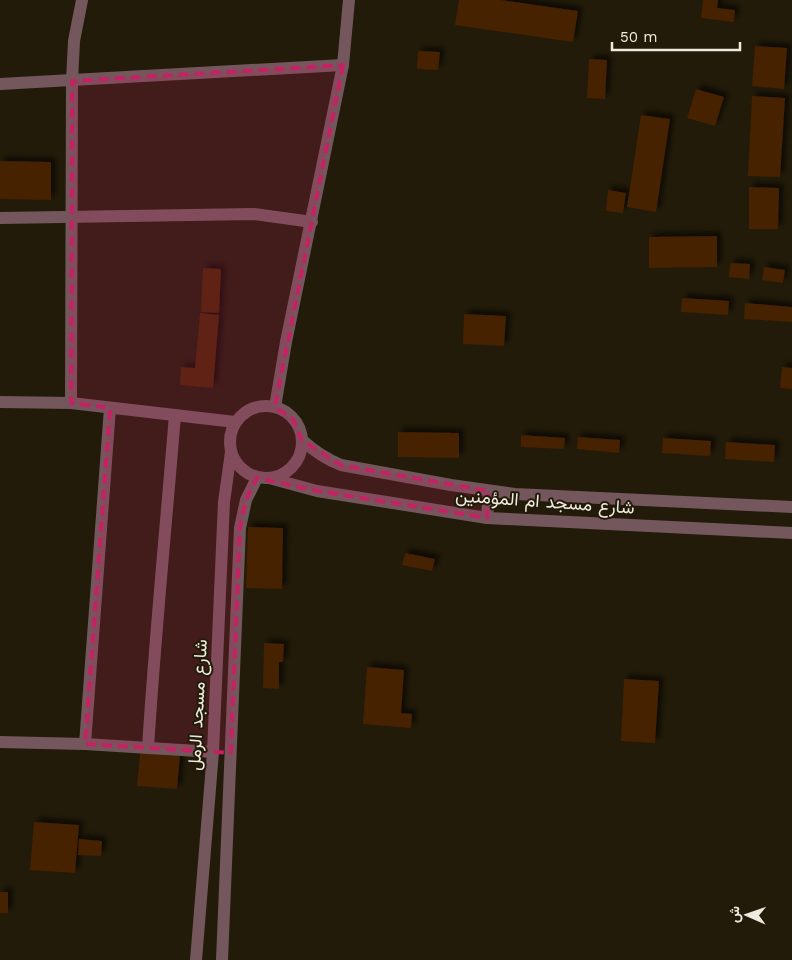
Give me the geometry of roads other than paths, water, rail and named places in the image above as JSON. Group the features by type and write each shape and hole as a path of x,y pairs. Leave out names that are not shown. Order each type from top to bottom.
{"street":[{"path":"71,403 72,80 74,41 82,0"},
{"path":"275,407 286,342 343,65 349,0"},
{"path":"0,84 343,65"},
{"path":"0,218 254,214 312,222"},
{"path":"0,402 71,403 235,422"},
{"path":"263,406 275,407 294,419 302,440 301,451 289,470 280,476 263,478 245,473 236,464 229,442 235,422 252,409 263,406"},
{"path":"85,744 110,408"},
{"path":"148,748 157,618 175,415"},
{"name":"شارع مسجد ام المؤمنين","path":"302,440 314,451 341,465 489,491 542,496 792,507"},
{"name":"شارع مسجد الرمل","path":"196,960 213,752 224,502 231,452"},
{"name":"شارع مسجد ام المؤمنين","path":"263,478 317,492 487,518 792,533"},
{"name":"شارع مسجد الرمل","path":"222,960 240,528 246,500 263,478"},
{"path":"487,518 489,491"},
{"path":"0,742 85,744 231,753"}]}
